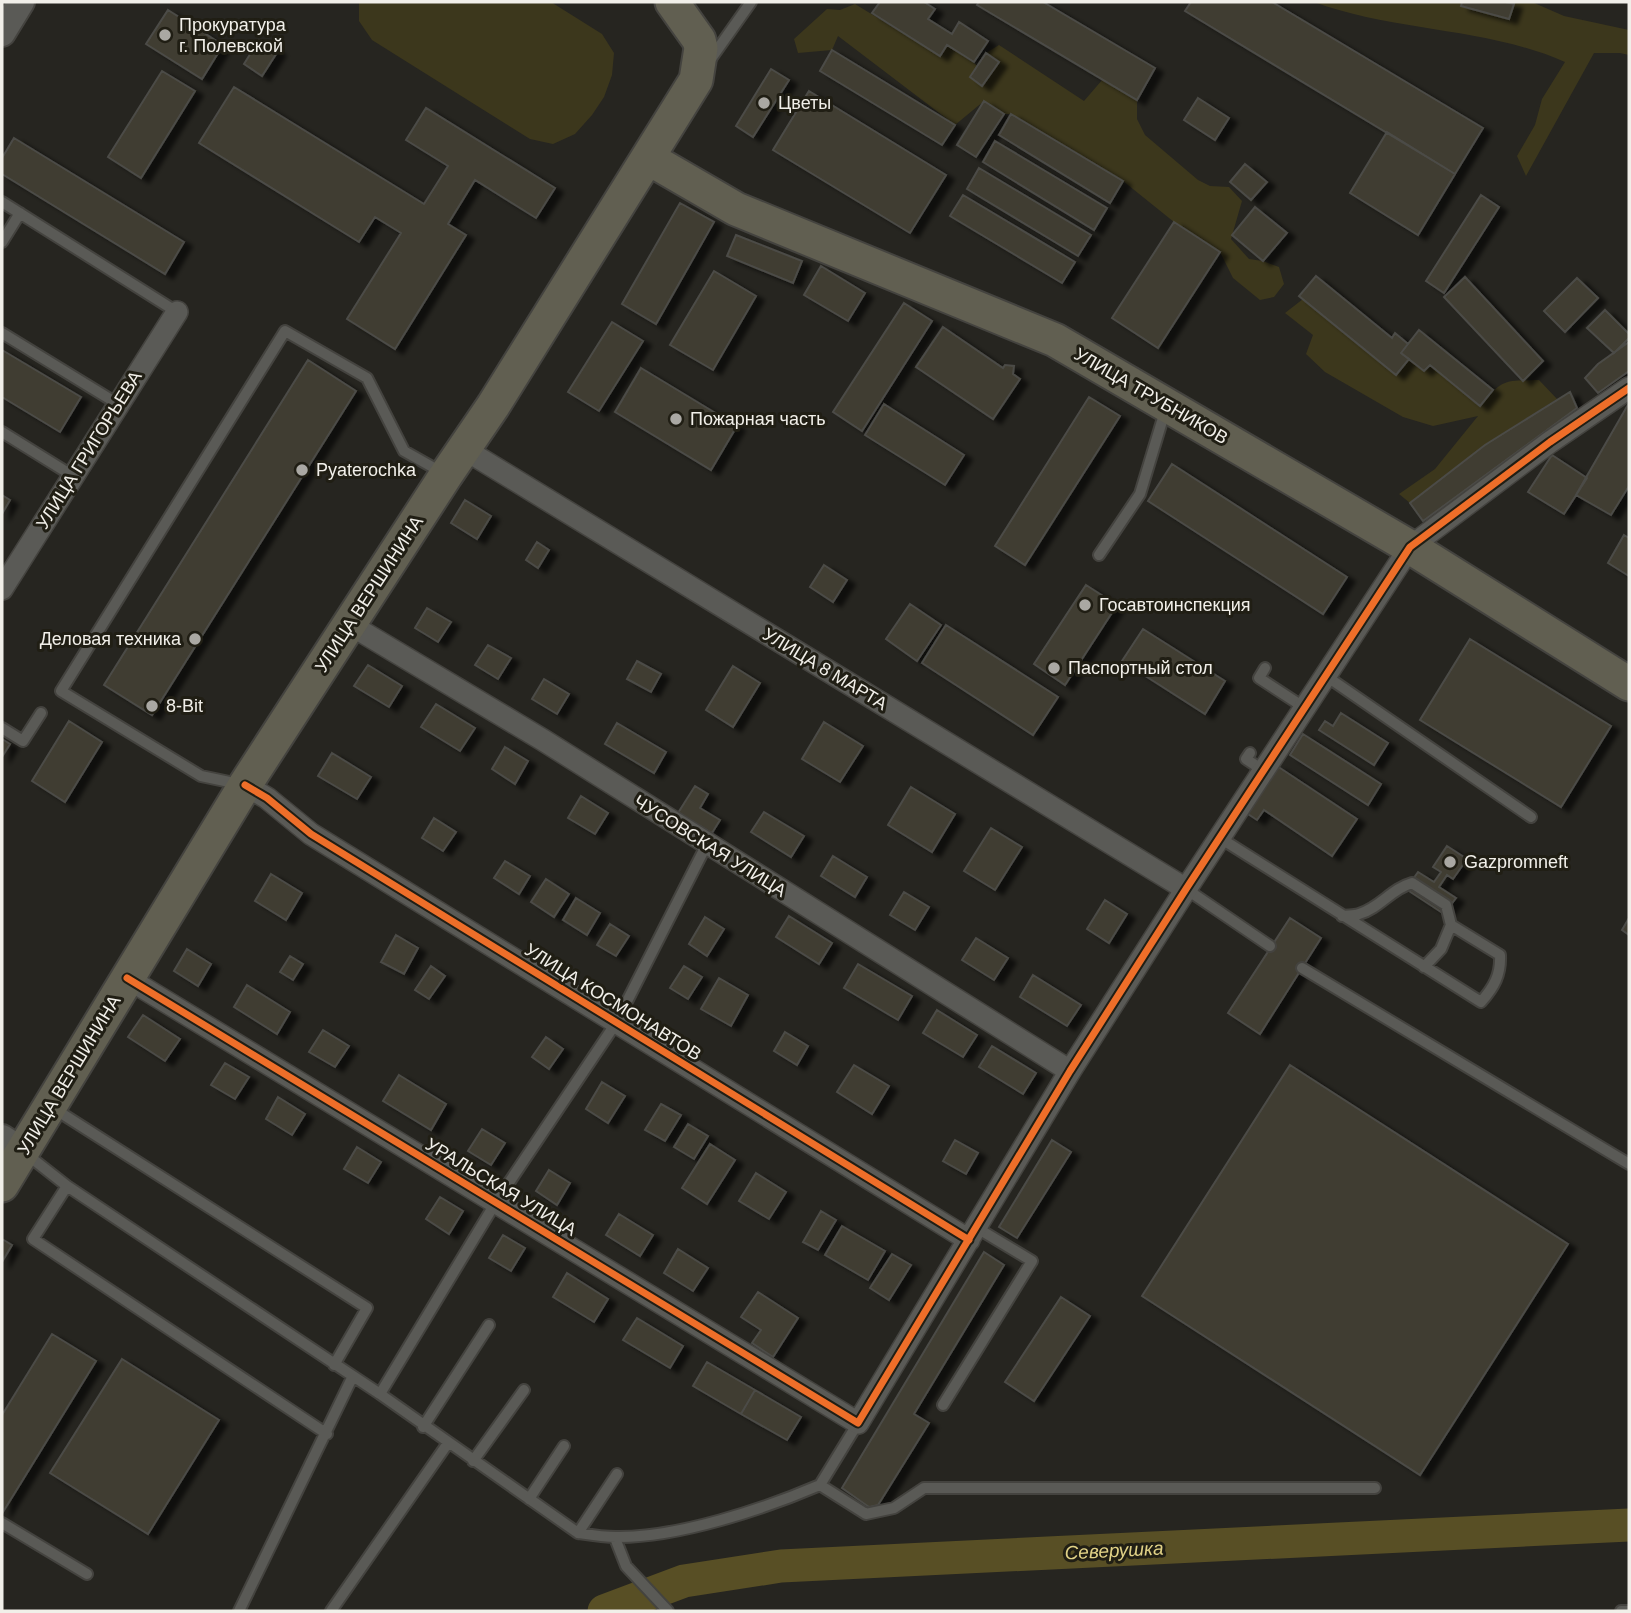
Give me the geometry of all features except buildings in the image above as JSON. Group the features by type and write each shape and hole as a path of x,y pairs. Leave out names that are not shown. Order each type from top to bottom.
{"main road":[{"name":"УЛИЦА ВЕРШИНИНА","path":"2,1185 12,1145 50,1106 245,785 493,406 696,80 701,48 681,8"},
{"name":"УЛИЦА ТРУБНИКОВ","path":"648,158 736,209 1055,340 1410,547 1629,684"}],"street":[{"path":"2,33 21,2"},
{"name":"УЛИЦА ГРИГОРЬЕВА","path":"2,589 177,312"},
{"path":"858,1423 1070,1071 1410,547 1550,442 1629,388"},
{"name":"УЛИЦА 8 МАРТА","path":"455,462 1186,889"},
{"name":"ЧУСОВСКАЯ УЛИЦА","path":"349,624 543,740 1070,1071"},
{"name":"УЛИЦА КОСМОНАВТОВ","path":"245,785 267,798 311,834 616,1023 973,1234"},
{"name":"УРАЛЬСКАЯ УЛИЦА","path":"127,978 858,1423"}],"lane":[{"path":"696,80 751,2"},
{"path":"2,202 177,312"},
{"path":"2,242 20,213"},
{"path":"245,785 201,776 61,691 285,331 367,378 404,450 455,462"},
{"path":"2,333 118,404"},
{"path":"1099,555 1140,494 1167,406"},
{"path":"2,432 73,476"},
{"path":"1265,668 1259,678 1306,708"},
{"path":"1326,676 1531,817"},
{"path":"2,728 23,741 41,713"},
{"path":"1250,753 1247,759 1264,771"},
{"path":"1220,838 1481,1002 1489,993 1500,969 1500,954 1451,925"},
{"path":"380,1394 496,1202 616,1023 707,844"},
{"path":"1342,916 1359,914 1393,891 1412,883 1446,905 1451,925 1441,949 1424,967"},
{"path":"1186,889 1270,946"},
{"path":"1302,968 1629,1164"},
{"path":"50,1106 367,1308 334,1365"},
{"path":"12,1145 67,1186 352,1378 380,1394 423,1427 578,1533 615,1538 668,1531 714,1522 780,1502 820,1485 858,1423"},
{"path":"67,1186 33,1239 327,1434"},
{"path":"943,1405 1032,1261 973,1234"},
{"path":"423,1427 489,1325"},
{"path":"239,1611 352,1378"},
{"path":"473,1461 524,1390"},
{"path":"331,1611 448,1443"},
{"path":"528,1499 564,1446"},
{"path":"578,1533 617,1474"},
{"path":"820,1485 866,1514 894,1507 924,1488 1375,1488"},
{"path":"2,1523 87,1574"},
{"path":"615,1538 626,1566 668,1611"},
{"path":"1621,1611 1629,1611"}],"shaded area":[{"path":"359,2 551,2 602,34 614,53 612,75 604,97 575,134 553,144 530,139 372,40 359,21"},
{"path":"1314,2 1532,2 1564,16 1629,30 1629,55 1594,53 1526,176 1517,156 1535,125 1542,99 1565,62 1504,42 1376,19"},
{"path":"855,4 940,56 947,45 978,66 970,77 982,85 999,62 986,53 999,45 1084,101 1103,79 1137,100 1137,119 1145,135 1198,180 1210,186 1229,187 1242,201 1231,239 1249,259 1279,267 1284,284 1274,297 1260,300 1233,278 1220,252 1174,222 1123,181 1011,114 1004,114 984,101 955,125 838,36 832,50 798,53 794,39 827,9 840,10"},
{"path":"1303,299 1396,375 1409,359 1424,371 1430,365 1480,406 1500,386 1519,381 1539,380 1557,399 1485,445 1410,503 1399,494 1435,469 1478,416 1433,426 1403,417 1325,372 1306,354 1313,335 1285,313"}],"waterway":[{"name":"Северушка","path":"604,1611 684,1581 781,1566 1629,1525"}],"cycle path":[{"path":"127,978 858,1423 1070,1071 1410,547 1550,442 1629,388"},
{"path":"245,785 267,798 311,834 969,1240"}],"place":[{"name":"Прокуратура г. Полевской","path":"165,35"},
{"name":"Цветы","path":"764,103"},
{"name":"Пожарная часть","path":"676,419"},
{"name":"Pyaterochka","path":"302,470"},
{"name":"Госавтоинспекция","path":"1085,605"},
{"name":"Деловая техника","path":"195,639"},
{"name":"Паспортный стол","path":"1054,668"},
{"name":"8-Bit","path":"152,706"},
{"name":"Gazpromneft","path":"1450,862"}]}
